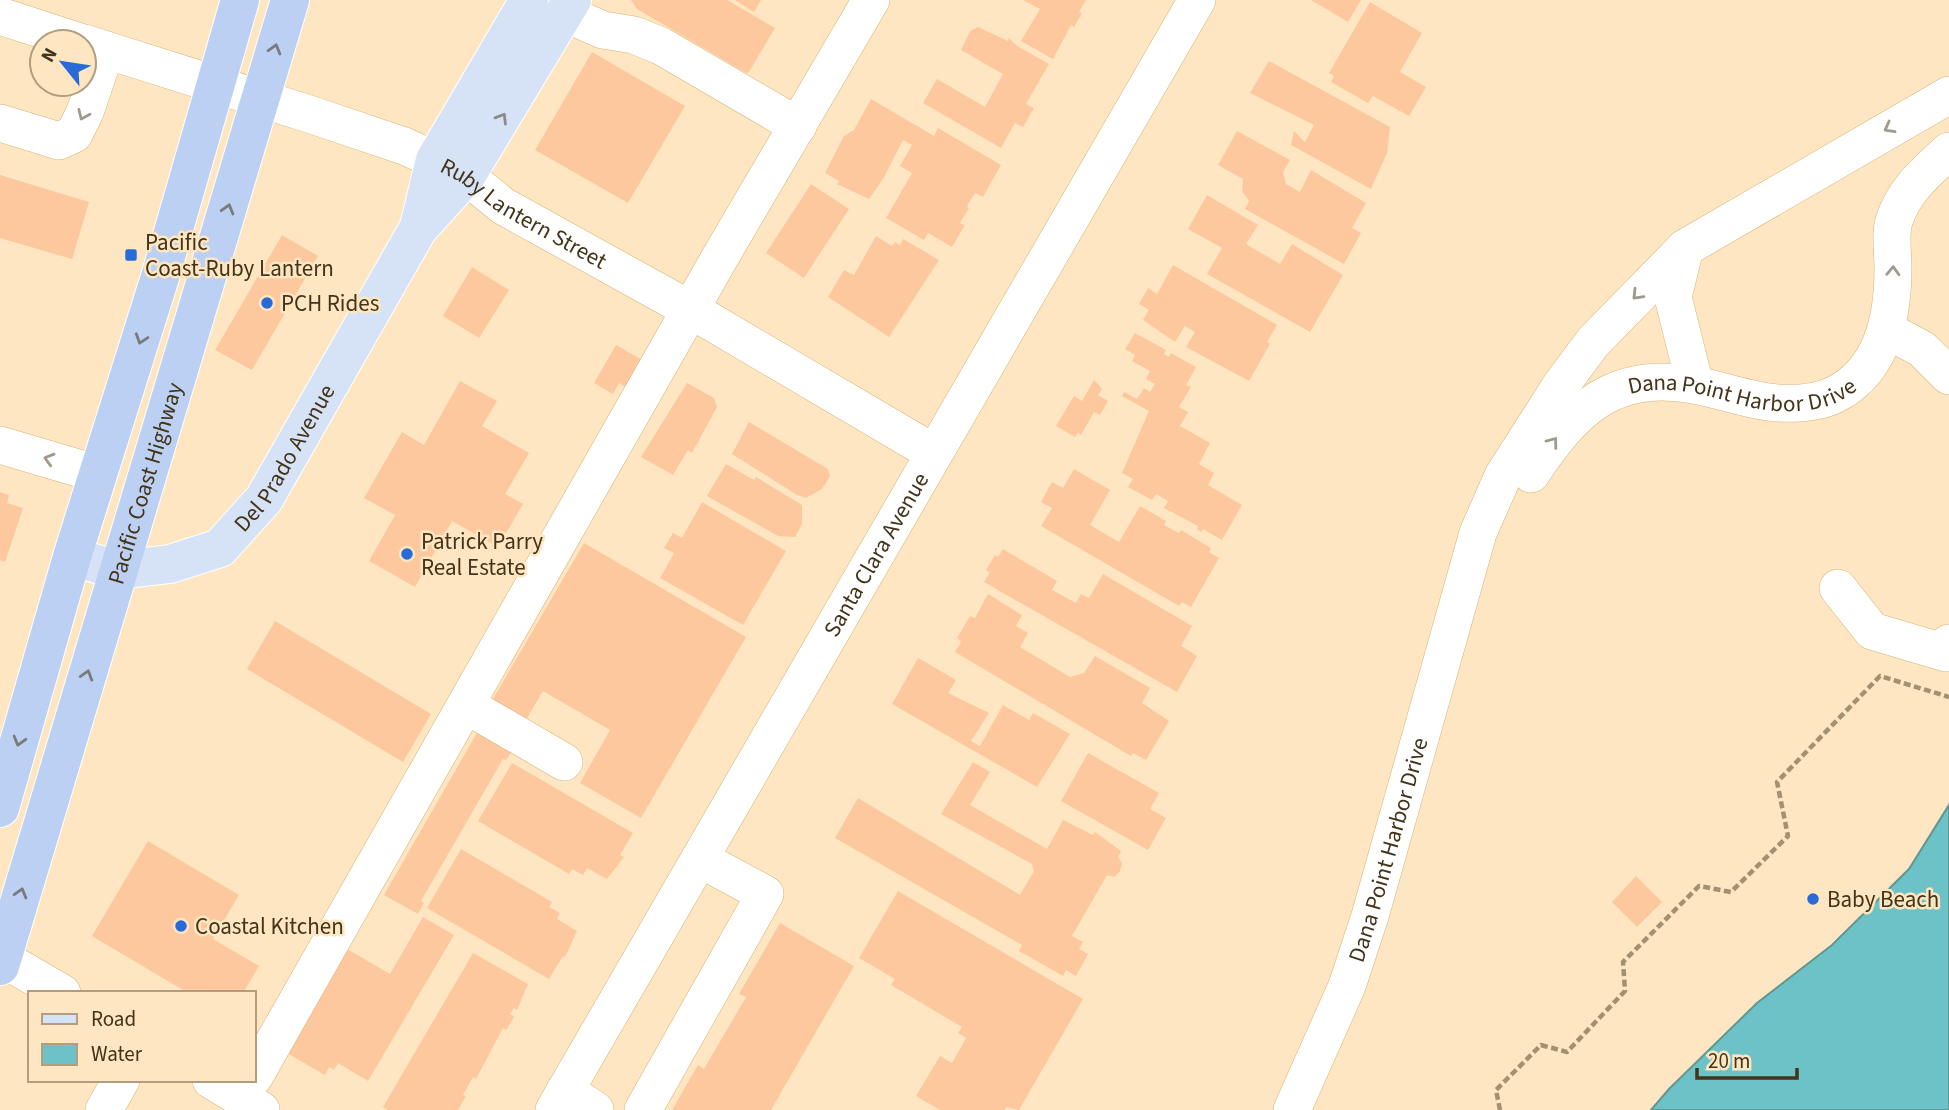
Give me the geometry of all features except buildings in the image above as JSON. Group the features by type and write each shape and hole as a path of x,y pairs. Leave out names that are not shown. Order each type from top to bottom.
{"highway":[{"name":"Pacific Coast Highway","path":"0,808 72,557 162,274 240,0"},
{"name":"Pacific Coast Highway","path":"1,961 290,0"}],"main road":[{"name":"Del Prado Avenue","path":"72,557 119,570 170,564 220,548 264,499 451,168 528,0"},
{"name":"Del Prado Avenue","path":"451,168 568,6"}],"street":[{"path":"256,1068 871,0"},
{"name":"Santa Clara Avenue","path":"560,1100 1197,0"},
{"path":"568,6 603,30 634,36 661,46 798,126"},
{"name":"Ruby Lantern Street","path":"0,16 37,28"},
{"name":"Ruby Lantern Street","path":"98,48 404,146 451,168 503,206 691,310 934,453"},
{"name":"Dana Point Harbor Drive","path":"1292,1110 1346,985 1370,916 1478,533 1503,476 1529,431 1593,342 1685,248 1949,95"},
{"path":"0,123 59,141 74,134 85,112 86,98"},
{"name":"Dana Point Harbor Drive","path":"1465,582 1495,539 1556,436 1601,396 1653,381 1695,385 1757,402 1799,404 1834,395 1865,372 1888,331 1893,277 1893,223 1910,186 1949,151"},
{"path":"1685,248 1673,297 1695,385"},
{"path":"1888,331 1922,349 1949,376"},
{"path":"0,444 98,474"},
{"path":"1838,588 1872,631 1946,653 1949,643"},
{"path":"466,705 564,762"},
{"path":"643,1110 765,894 700,859"},
{"path":"1,961 58,991"},
{"path":"104,1110 120,1082"},
{"path":"560,1100 595,1110"}],"path":[{"path":"1500,1110 1496,1090 1541,1045 1567,1052 1625,991 1623,962 1699,886 1731,892 1788,836 1777,782 1880,676 1949,697"}],"water":[{"path":"1949,805 1949,1110 1651,1110 1757,1003 1832,945 1909,869"}],"place":[{"name":"Pacific Coast-Ruby Lantern","path":"131,255"},
{"name":"PCH Rides","path":"267,303"},
{"name":"Patrick Parry Real Estate","path":"407,554"},
{"name":"Baby Beach","path":"1813,899"},
{"name":"Coastal Kitchen","path":"181,926"}]}
